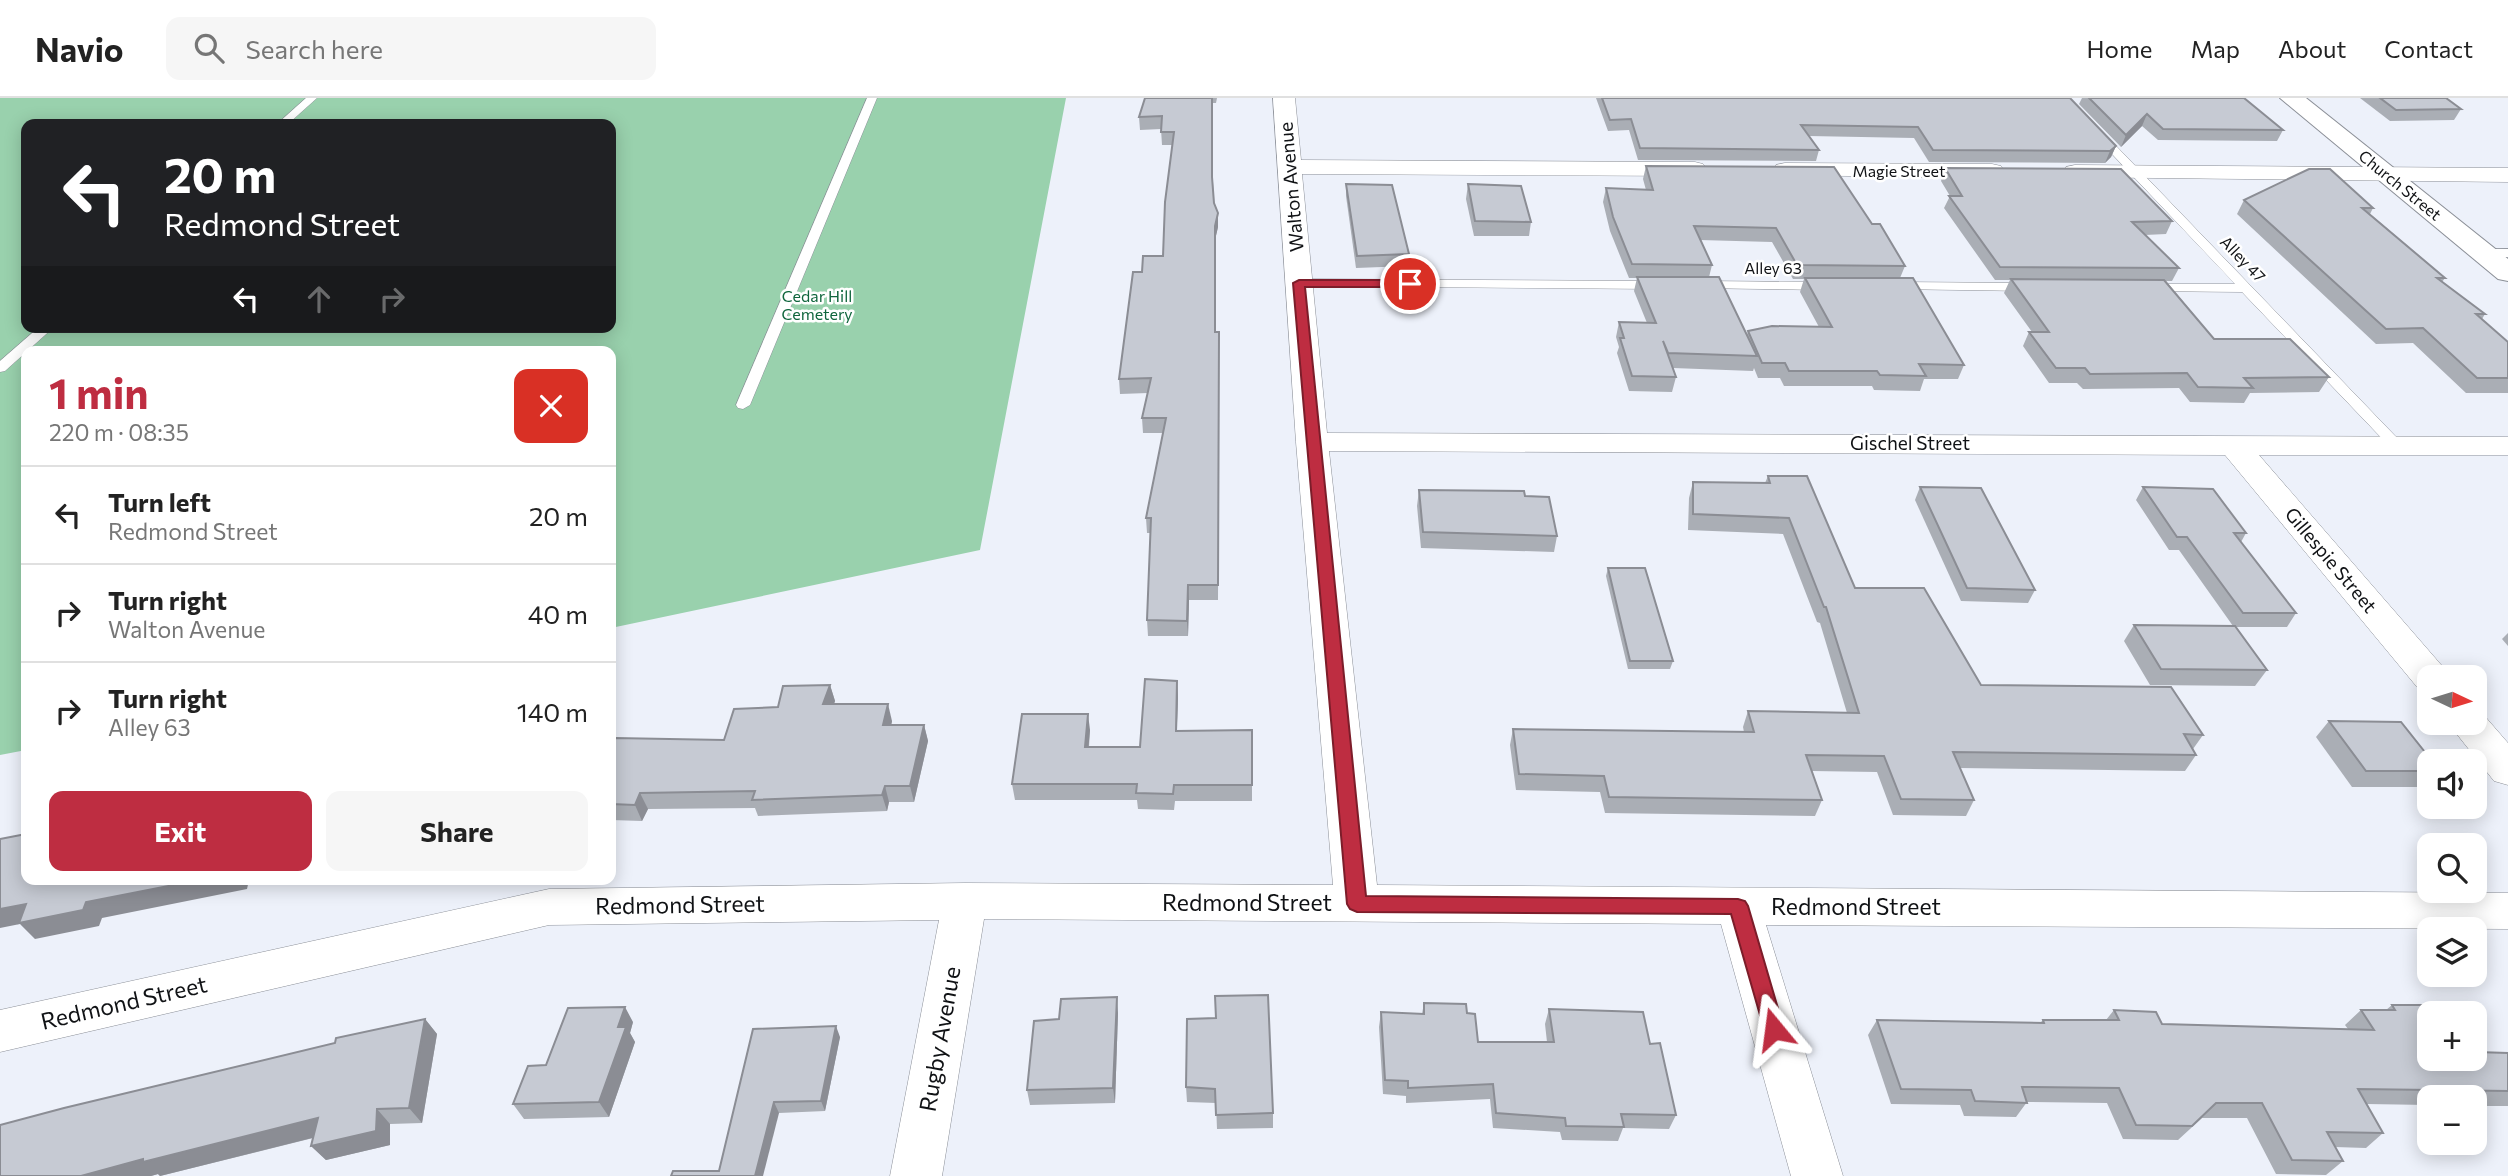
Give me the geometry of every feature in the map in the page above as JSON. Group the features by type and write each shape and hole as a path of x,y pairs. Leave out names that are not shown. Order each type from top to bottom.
{"main road":[{"name":"Church Street","path":"2292,98 2386,174 2496,253 2508,273"}],"street":[{"name":"Walton Avenue","path":"1284,98 1312,442 1357,904"},
{"path":"1289,167 1719,170"},
{"name":"Magie Street","path":"1761,170 2011,172"},
{"path":"2052,172 2508,175"},
{"name":"Gischel Street","path":"1312,442 2508,446"},
{"name":"Gillespie Street","path":"2232,443 2420,665"},
{"path":"2478,735 2508,770"},
{"name":"Redmond Street","path":"0,1031 549,907 965,901 2508,911"},
{"name":"Rugby Avenue","path":"916,1176 965,901"},
{"path":"1738,906 1817,1176"}],"lane":[{"path":"288,119 312,98"},
{"path":"743,405 872,98"},
{"name":"Alley 47","path":"2064,98 2396,445"},
{"name":"Alley 63","path":"1299,283 1842,286"},
{"path":"1884,286 2037,287"},
{"path":"2134,288 2246,288"},
{"path":"25,346 40,333"},
{"path":"0,368 21,350"}],"green space":[{"name":"Cedar Hill Cemetery","path":"0,98 1066,98 980,550 616,627 616,346 21,346 21,751 0,755"}],"building":[{"path":"1145,98 1212,98 1212,177 1214,203 1218,213 1215,226 1215,332 1219,332 1218,585 1188,585 1187,621 1147,620 1151,518 1146,518 1166,418 1142,418 1151,378 1119,379 1133,272 1142,272 1143,256 1163,256 1165,202 1174,132 1161,132 1162,116 1139,117"},
{"path":"1602,98 2070,98 2116,146 2110,151 1933,150 1918,127 1801,125 1819,150 1640,148 1631,119 1610,120"},
{"path":"2089,98 2244,98 2283,130 2163,129 2147,114 2126,135"},
{"path":"2380,98 2446,98 2461,109 2396,110"},
{"path":"1646,166 1834,167 1872,224 1880,224 1905,266 1797,265 1776,228 1694,226 1712,265 1632,264 1613,217 1606,188 1653,190"},
{"path":"1945,168 2121,169 2172,221 2132,222 2179,268 2000,267 1949,196 1962,196"},
{"path":"2309,169 2330,169 2373,208 2362,208 2445,278 2437,278 2485,314 2476,314 2508,342 2508,378 2477,378 2423,328 2386,329 2244,200"},
{"path":"1346,184 1392,185 1409,254 1357,256"},
{"path":"1468,184 1521,186 1531,222 1475,221"},
{"path":"1637,277 1719,277 1757,356 1668,353 1663,341 1676,377 1632,376 1620,338 1624,338 1619,322 1656,323"},
{"path":"1805,278 1913,278 1964,365 1919,364 1926,376 1880,375 1877,371 1789,371 1785,363 1762,363 1748,331 1772,326 1832,327"},
{"path":"2011,279 2164,280 2214,339 2290,339 2329,377 2244,378 2253,388 2198,387 2187,373 2090,374 2085,368 2056,368 2029,332 2049,332"},
{"path":"1768,476 1807,476 1855,588 1924,588 1981,685 2171,687 2203,735 2184,734 2196,755 1953,752 1974,800 1901,799 1884,756 1806,755 1822,800 1609,797 1604,776 1519,774 1513,729 1754,732 1748,711 1859,713 1826,607 1789,518 1693,514 1693,482 1770,483"},
{"path":"1920,487 1981,488 2035,590 1967,588"},
{"path":"2143,487 2213,489 2246,533 2234,533 2296,613 2243,613 2187,537 2177,537"},
{"path":"1419,490 1524,491 1525,496 1549,497 1557,536 1423,532"},
{"path":"1608,568 1645,568 1673,661 1630,661"},
{"path":"2134,625 2235,626 2267,670 2161,669"},
{"path":"1145,679 1177,681 1176,731 1252,730 1252,785 1174,785 1173,794 1136,793 1137,784 1012,784 1022,714 1088,714 1085,747 1140,747"},
{"path":"830,685 823,704 888,704 883,725 924,725 910,786 885,786 882,795 752,800 755,791 640,793 635,805 616,804 616,738 724,740 734,709 778,707 783,686"},
{"path":"2329,721 2401,722 2422,749 2417,749 2417,771 2366,771"},
{"path":"21,835 21,885 173,885 86,902 83,910 19,923 26,904 0,909 0,839"},
{"path":"1268,995 1273,1113 1216,1115 1215,1089 1186,1087 1187,1019 1216,1018 1215,996"},
{"path":"1117,997 1113,1088 1027,1090 1034,1021 1059,1019 1061,999"},
{"path":"1424,1003 1466,1004 1467,1013 1475,1014 1478,1042 1554,1042 1549,1009 1643,1012 1650,1044 1660,1043 1676,1115 1621,1114 1624,1127 1566,1126 1565,1118 1496,1113 1493,1084 1408,1088 1408,1081 1385,1080 1381,1012 1424,1014"},
{"path":"2392,1005 2417,1005 2417,1071 2487,1071 2487,1052 2508,1053 2508,1091 2487,1091 2487,1085 2417,1085 2417,1090 2358,1089 2383,1133 2327,1132 2343,1161 2292,1160 2262,1103 2216,1103 2192,1126 2136,1125 2119,1088 2022,1087 2027,1103 1975,1101 1971,1090 1901,1089 1877,1020 2044,1023 2043,1020 2119,1020 2114,1010 2156,1012 2162,1024 2374,1030 2361,1010 2395,1010"},
{"path":"625,1007 618,1027 626,1027 599,1102 513,1104 528,1066 546,1065 568,1008"},
{"path":"425,1019 409,1108 377,1109 376,1131 311,1146 318,1118 81,1176 0,1176 0,1125 335,1043 336,1038"},
{"path":"836,1026 821,1101 774,1102 755,1176 671,1176 673,1171 719,1171 753,1029"}],"route":[{"path":"1410,284 1299,283 1357,904 1738,906 1774,1029"}]}
